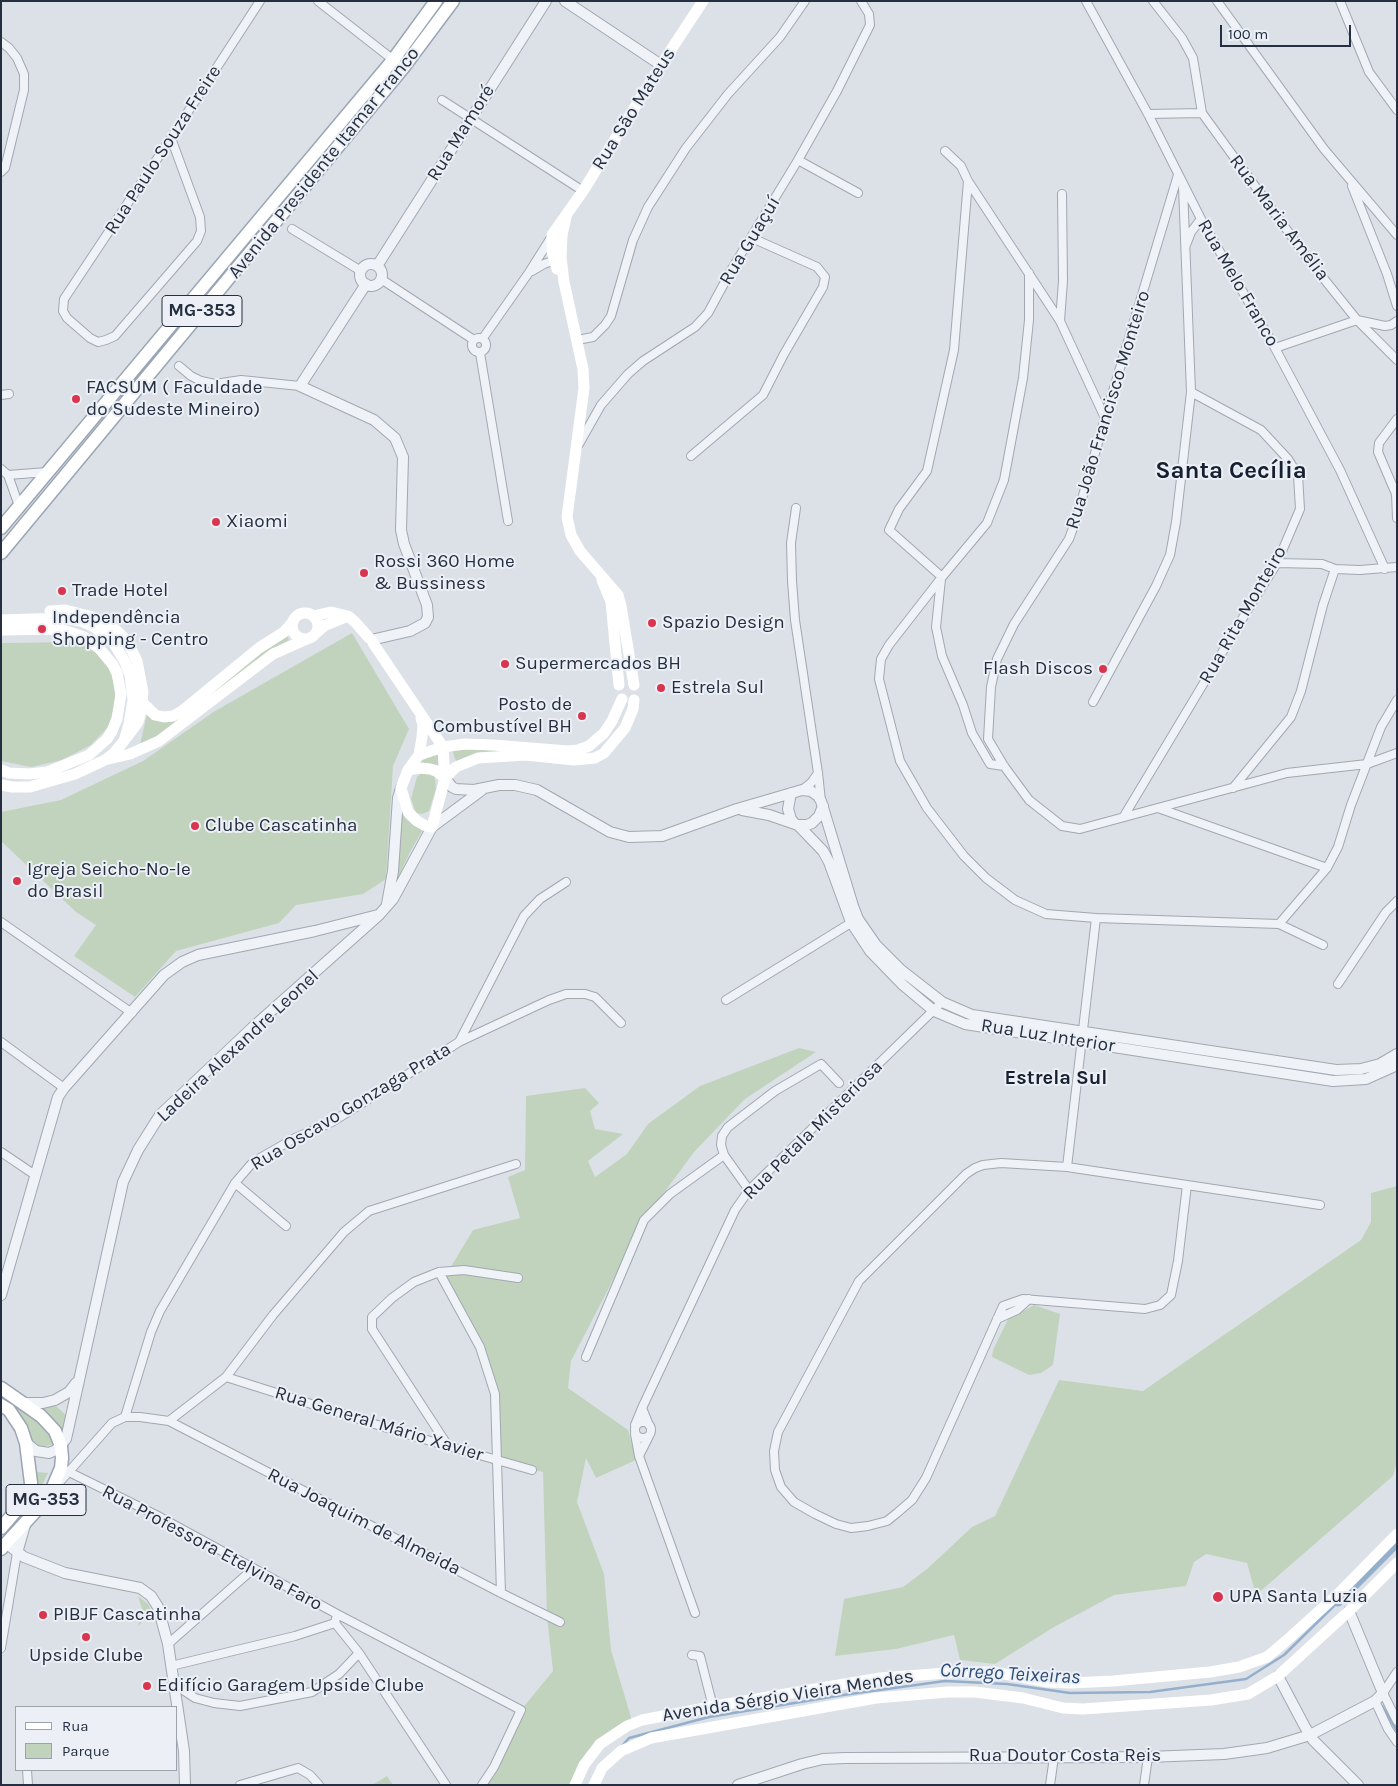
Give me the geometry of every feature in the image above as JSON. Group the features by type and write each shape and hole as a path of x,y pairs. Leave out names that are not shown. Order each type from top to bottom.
{"main road":[{"name":"Avenida Presidente Itamar Franco","path":"1,554 398,64 436,1"},
{"name":"Avenida Presidente Itamar Franco","path":"1,528 47,472 454,1"},
{"name":"Rua São Mateus","path":"552,235 583,191 703,1"},
{"path":"558,260 566,217"},
{"path":"419,755 443,747 466,744 568,751 578,750 589,746 604,733 628,700 636,695 618,595 580,551 571,535 567,517 578,446 584,388 583,369 558,260 552,245 552,235"},
{"path":"408,770 430,768 445,778 456,767 478,758 526,755 574,760 595,758 604,753 625,728 633,708 628,700 617,692 619,685 611,602 596,570"},
{"path":"2,627 17,620 48,611 65,610 93,616 125,639 137,661 143,692 141,712 136,728 113,754 105,760"},
{"path":"142,703 155,714 164,717 178,713 259,648 284,632 301,614 313,616 331,612 348,616 372,640 420,716 443,747"},
{"path":"311,636 318,626 313,616"},
{"path":"1,785 30,787 75,774 105,760 130,754 159,741 273,654 311,636 324,626 348,616"},
{"path":"17,620 63,618 81,621 94,627 113,642 125,662 132,688 131,713 124,741"},
{"path":"293,622 293,631 299,637 311,636"},
{"path":"1,770 9,773 29,774 47,772 89,755 102,744 112,731 118,720 121,705 117,673 113,665 99,648 84,637 60,629 2,627"},
{"path":"619,685 626,683 634,685"},
{"path":"420,716 423,725 422,744 419,755 408,770 401,788 408,812 417,821 432,826"},
{"path":"431,730 453,741 466,744"},
{"name":"Ladeira Alexandre Leonel","path":"432,826 445,778 443,747"},
{"name":"MG-353","path":"1,1388 41,1416 55,1431 61,1446 65,1470 44,1502 4,1546"},
{"name":"MG-353","path":"1,1404 9,1410 16,1420 27,1448 31,1478 30,1491 26,1499 1,1528"},
{"path":"4,1546 6,1534 28,1506 34,1491 35,1480 32,1458 27,1448"},
{"path":"1273,1666 1339,1593 1397,1534"},
{"path":"1273,1666 1349,1611 1397,1562"},
{"name":"Avenida Sérgio Vieira Mendes","path":"575,1785 584,1765 600,1744 627,1726 642,1720 880,1678 960,1672 994,1672 1055,1682 1104,1682 1273,1666"},
{"name":"Avenida Sérgio Vieira Mendes","path":"594,1785 602,1768 621,1751 651,1738 876,1698 948,1692 975,1692 1023,1698 1063,1708 1154,1705 1211,1700 1248,1694 1273,1666"}],"street":[{"name":"Rua Paulo Souza Freire","path":"171,138 200,217 200,231 197,241 123,328 115,336 98,342 90,338 67,318 63,312 64,299 260,1"},
{"path":"318,1 398,64"},
{"name":"Rua Mamoré","path":"377,266 546,1"},
{"path":"565,1 661,65"},
{"path":"577,340 592,337 605,325 611,316 633,240 648,207 686,148 728,94 780,37 805,1"},
{"name":"Rua Guaçuí","path":"578,446 601,405 628,374 643,361 695,327 708,313 837,91 870,25 869,14 861,1"},
{"name":"Rua Melo Franco","path":"1086,1 1148,114 1201,219 1275,348 1340,470 1384,569"},
{"path":"1148,114 1202,113 1193,58 1182,38 1153,1"},
{"path":"1217,1 1324,149 1397,235"},
{"path":"1340,1 1369,72 1396,109"},
{"path":"1,42 17,58 24,74 24,90 5,168 1,172"},
{"path":"442,100 583,191"},
{"name":"Rua Maria Amélia","path":"1202,113 1308,259 1357,320 1397,360"},
{"path":"945,152 961,166 968,181 1060,321 1105,418"},
{"path":"798,160 858,193"},
{"name":"Rua João Francisco Monteiro","path":"1178,175 1069,539 1014,624 997,659 991,687 988,739 1004,766 1029,800 1062,826 1080,829 1287,773 1367,764 1397,753"},
{"path":"1350,180 1397,306"},
{"path":"942,577 889,530 899,509 927,471 954,350 968,181"},
{"path":"1092,702 1156,586 1170,555 1176,522 1190,392 1182,183"},
{"path":"1060,321 1063,282 1062,194"},
{"path":"1184,249 1191,232 1201,219"},
{"path":"292,228 361,271"},
{"path":"483,338 530,272 552,235"},
{"path":"691,456 763,395 784,354 823,287 825,277 817,267 752,238"},
{"path":"530,272 558,260"},
{"path":"369,264 377,266 382,273 381,279 376,285 366,284 362,280 361,271 364,266 369,264"},
{"path":"1029,274 1030,320 1023,378 1004,480 987,523 942,577 889,645 881,659 879,679 900,761 927,808 964,856 986,878 1015,900 1046,914 1096,918 1279,924 1323,944"},
{"path":"381,279 474,340"},
{"path":"300,386 366,284"},
{"path":"1275,348 1357,320 1385,326 1397,321"},
{"path":"474,340 483,338"},
{"path":"474,340 472,347 475,351 480,352 484,351 487,347 483,338"},
{"path":"480,352 508,521"},
{"path":"179,366 190,376 214,384 241,380 300,386 374,420 395,438 403,457 401,530 404,544 427,605 428,616 425,623 410,632 372,640"},
{"name":"Rua Rita Monteiro","path":"1124,816 1277,563 1300,510 1298,475 1288,459 1261,430 1190,392"},
{"path":"1397,420 1379,444 1378,452 1396,494 1397,518"},
{"path":"1,469 8,476 19,506"},
{"path":"8,476 47,472"},
{"path":"737,809 807,825 819,816 822,803 794,620 791,543 796,508"},
{"path":"1277,563 1322,564 1336,569 1384,569 1397,567"},
{"path":"1233,788 1292,717 1301,691 1323,605 1336,569"},
{"path":"942,577 936,627 942,656 963,705 972,733 990,764 1004,766"},
{"path":"1279,924 1327,868 1338,847 1382,727 1397,700"},
{"path":"802,790 811,783 818,773"},
{"path":"445,778 456,789 482,790 499,785 515,785 536,790 610,832 629,837 662,836 737,809 802,790 811,791 818,796 822,803"},
{"path":"1,1295 4,1274 35,1176 49,1124 58,1097 64,1088 164,975 182,962 198,955 315,931 383,911 394,871 398,798 401,788"},
{"path":"432,826 482,790"},
{"path":"791,793 788,809 791,819 797,824"},
{"name":"Rua Luz Interior","path":"822,803 853,906 855,920 901,970 942,1002 972,1016 1333,1081 1366,1079 1397,1065"},
{"path":"1158,808 1327,868"},
{"name":"Rua Luz Interior","path":"797,824 823,851 870,951 903,985 934,1011 965,1024 1336,1070 1361,1069 1380,1064 1397,1054"},
{"name":"Ladeira Alexandre Leonel","path":"61,1446 66,1439 123,1182 138,1150 160,1115 252,1028 383,911 393,899 432,826"},
{"path":"459,1042 524,916 540,899 566,882"},
{"path":"1338,984 1386,912 1397,900"},
{"path":"1067,1167 1096,918"},
{"path":"726,1000 855,920"},
{"path":"1,922 132,1013"},
{"name":"Rua Oscavo Gonzaga Prata","path":"125,1416 151,1332 160,1311 234,1183 253,1162 295,1138 332,1122 459,1042 549,1000 566,994 585,994 596,997 621,1023"},
{"name":"Rua Petala Misteriosa","path":"635,1431 642,1408 735,1210 749,1190 942,1002"},
{"path":"1,1042 64,1088"},
{"path":"749,1190 724,1154 721,1145 722,1136 728,1127 775,1090 821,1064 839,1084"},
{"path":"1,1152 35,1176"},
{"path":"586,1357 644,1220 670,1194 724,1154"},
{"path":"1187,1185 1171,1295 1160,1305 1145,1309 1023,1298 1003,1306 926,1478 912,1500 887,1521 851,1528 836,1524 794,1502 781,1487 775,1470 774,1451 778,1432 859,1281 952,1188 975,1168 1001,1163 1067,1167 1187,1185 1320,1205"},
{"path":"65,1470 112,1423 125,1416 169,1421 226,1377 273,1315 331,1247 344,1232 369,1211 516,1164"},
{"path":"234,1183 286,1226"},
{"path":"448,1446 372,1329 372,1317 392,1298 414,1282 439,1272 464,1270 518,1278"},
{"path":"439,1272 480,1347 495,1394 501,1593"},
{"name":"Rua General Mário Xavier","path":"226,1377 406,1434 532,1470"},
{"path":"24,1403 43,1403 62,1397 69,1392 78,1380"},
{"path":"639,1456 651,1430 642,1408"},
{"name":"Rua Joaquim de Almeida","path":"169,1421 560,1622"},
{"path":"649,1425 645,1422 640,1422 635,1431 639,1456 695,1613"},
{"path":"635,1431 641,1439 649,1435"},
{"path":"27,1448 43,1453 56,1450 61,1446"},
{"name":"Rua Professora Etelvina Faro","path":"65,1470 156,1515 336,1618 521,1710 494,1766 482,1785"},
{"path":"1,1648 17,1553 25,1525"},
{"path":"4,1546 65,1573 140,1588 151,1596 158,1608 168,1644 177,1706"},
{"path":"168,1644 253,1569"},
{"path":"1349,1611 1388,1729 1397,1742"},
{"path":"171,1666 295,1636 336,1618"},
{"name":"Rua Professora Etelvina Faro","path":"336,1618 446,1785"},
{"path":"174,1684 195,1698 214,1703 240,1706 312,1692 339,1674 358,1654"},
{"path":"692,1655 698,1655 701,1658 713,1707"},
{"path":"1273,1666 1313,1740 1358,1785"},
{"path":"1379,1697 1397,1672"},
{"path":"1379,1697 1397,1721"},
{"name":"Rua Doutor Costa Reis","path":"738,1785 823,1759 893,1757 1148,1757 1224,1754 1266,1748 1310,1735 1379,1697"},
{"path":"178,1711 184,1751 186,1785"},
{"path":"1144,1785 1148,1757"},
{"path":"1050,1785 1054,1758"},
{"path":"240,1785 298,1768 310,1775 319,1784"},
{"path":"27,1771 28,1785"}],"green space":[{"name":"Clube Cascatinha","path":"352,633 409,729 393,766 386,879 363,894 296,905 279,923 176,951 135,997 74,956 96,925 76,912 1,841 1,812 61,800 143,761 215,711"},
{"path":"287,635 289,640 249,667 159,738 140,745 147,714 164,720"},
{"path":"68,642 86,646 101,657 109,669 113,680 116,702 108,727 91,745 62,760 31,767 1,761 1,643"},
{"path":"452,750 505,751 476,754 456,761"},
{"path":"438,752 438,765 419,762 421,761"},
{"path":"425,770 435,777 436,789 429,811 422,814 416,813 411,799 417,777"},
{"path":"401,814 417,827 424,828 410,852 397,881 395,881"},
{"path":"799,1048 816,1052 745,1099 694,1152 644,1220 571,1361 568,1388 628,1430 636,1460 596,1478 586,1458 577,1502 604,1574 611,1650 633,1724 585,1758 573,1785 479,1785 521,1710 553,1671 547,1617 543,1472 496,1460 495,1394 480,1347 443,1280 473,1230 520,1218 508,1177 525,1170 526,1096 585,1088 599,1103 590,1111 595,1129 623,1134 588,1161 595,1177 627,1154 648,1124 700,1086"},
{"path":"1397,1186 1397,1462 1393,1476 1256,1595 1247,1563 1206,1554 1194,1562 1186,1586 1114,1595 1054,1627 995,1664 960,1660 954,1635 896,1649 835,1656 844,1599 903,1587 927,1569 972,1527 995,1516 1059,1380 1143,1391 1361,1240 1371,1222 1371,1193"},
{"path":"1034,1305 1060,1314 1053,1365 1041,1373 1029,1375 992,1357 993,1350 1008,1319"},
{"path":"1,1394 45,1427 55,1444 41,1447 30,1442 20,1415 1,1398"},
{"path":"55,1405 68,1417 63,1431 51,1417 39,1410"},
{"path":"37,1472 48,1473 38,1493 39,1499 28,1512 37,1487"},
{"path":"138,1596 148,1604 152,1612 138,1626 142,1609"},
{"path":"387,1776 393,1785 372,1785"}],"waterway":[{"path":"1338,1602 1397,1543"},
{"name":"Córrego Teixeiras","path":"622,1746 629,1738 709,1717 843,1695 945,1681 1007,1684 1070,1693 1150,1692 1246,1679 1284,1655 1338,1602"},
{"path":"1382,1706 1397,1731"}],"place":[{"name":"FACSUM ( Faculdade do Sudeste Mineiro)","path":"76,399"},
{"name":"Xiaomi","path":"216,522"},
{"name":"Rossi 360 Home & Bussiness","path":"364,573"},
{"name":"Trade Hotel","path":"62,591"},
{"name":"Spazio Design","path":"652,623"},
{"name":"Independência Shopping - Centro","path":"42,629"},
{"name":"Supermercados BH","path":"505,664"},
{"name":"Flash Discos","path":"1103,669"},
{"name":"Estrela Sul","path":"661,688"},
{"name":"Posto de Combustível BH","path":"582,716"},
{"name":"Clube Cascatinha","path":"195,826"},
{"name":"Igreja Seicho-No-Ie do Brasil","path":"17,881"},
{"name":"UPA Santa Luzia","path":"1218,1597"},
{"name":"PIBJF Cascatinha","path":"43,1615"},
{"name":"Upside Clube","path":"86,1637"},
{"name":"Edifício Garagem Upside Clube","path":"147,1686"}],"district":[{"name":"Santa Cecília","path":"1231,471"},
{"name":"Estrela Sul","path":"1056,1078"}]}
